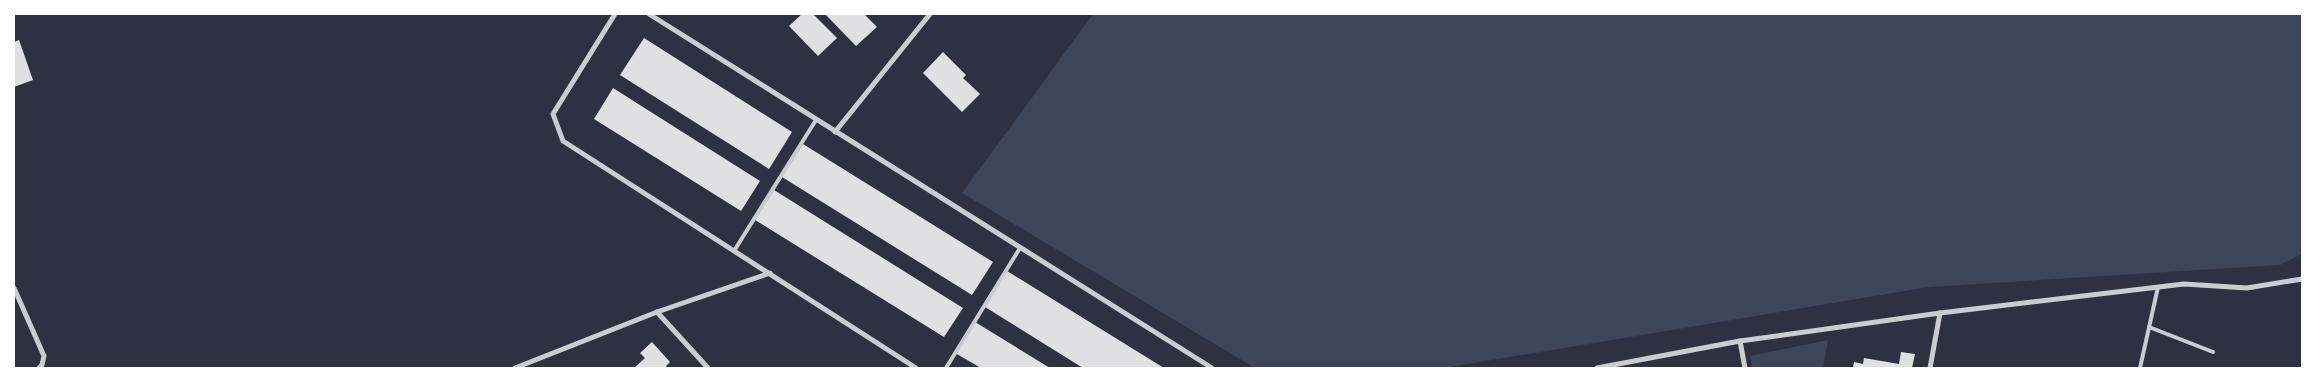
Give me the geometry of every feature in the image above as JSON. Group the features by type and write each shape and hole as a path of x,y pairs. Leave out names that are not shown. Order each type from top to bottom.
{"street":[{"path":"616,14 552,114 563,141 916,368"},
{"path":"649,14 1212,368"},
{"path":"835,132 930,14"},
{"path":"515,368 657,312 770,273"},
{"path":"1597,368 1740,341 1940,314 2184,284 2247,288 2302,279"},
{"path":"14,288 44,356 41,367"},
{"path":"657,312 708,368"},
{"path":"1930,368 1940,314"},
{"path":"1740,341 1745,368"}],"lane":[{"path":"734,251 816,120"},
{"path":"946,368 1020,248"},
{"path":"2140,368 2158,287"},
{"path":"2149,327 2213,352"}],"shaded area":[{"path":"1093,14 2302,14 2302,254 2280,265 1929,287 1444,368 1255,368 962,193"},
{"path":"1828,340 1823,368 1752,368 1750,356"}],"building":[{"path":"802,14 813,14 837,38 818,56 789,26"},
{"path":"825,14 864,14 877,27 856,46"},
{"path":"644,38 792,132 769,169 620,75"},
{"path":"19,40 33,80 14,87 14,42"},
{"path":"943,52 966,75 963,78 980,94 962,112 923,73"},
{"path":"613,88 760,181 741,211 594,119"},
{"path":"803,144 993,262 972,295 782,177"},
{"path":"774,190 963,308 944,337 755,220"},
{"path":"1007,271 1164,368 1083,368 985,307"},
{"path":"975,322 1050,368 981,368 955,353"},
{"path":"652,342 670,362 666,366 668,368 634,368 645,358 640,353"},
{"path":"1901,352 1915,354 1912,368 1853,368 1854,362 1863,364 1864,358 1899,364"}]}
